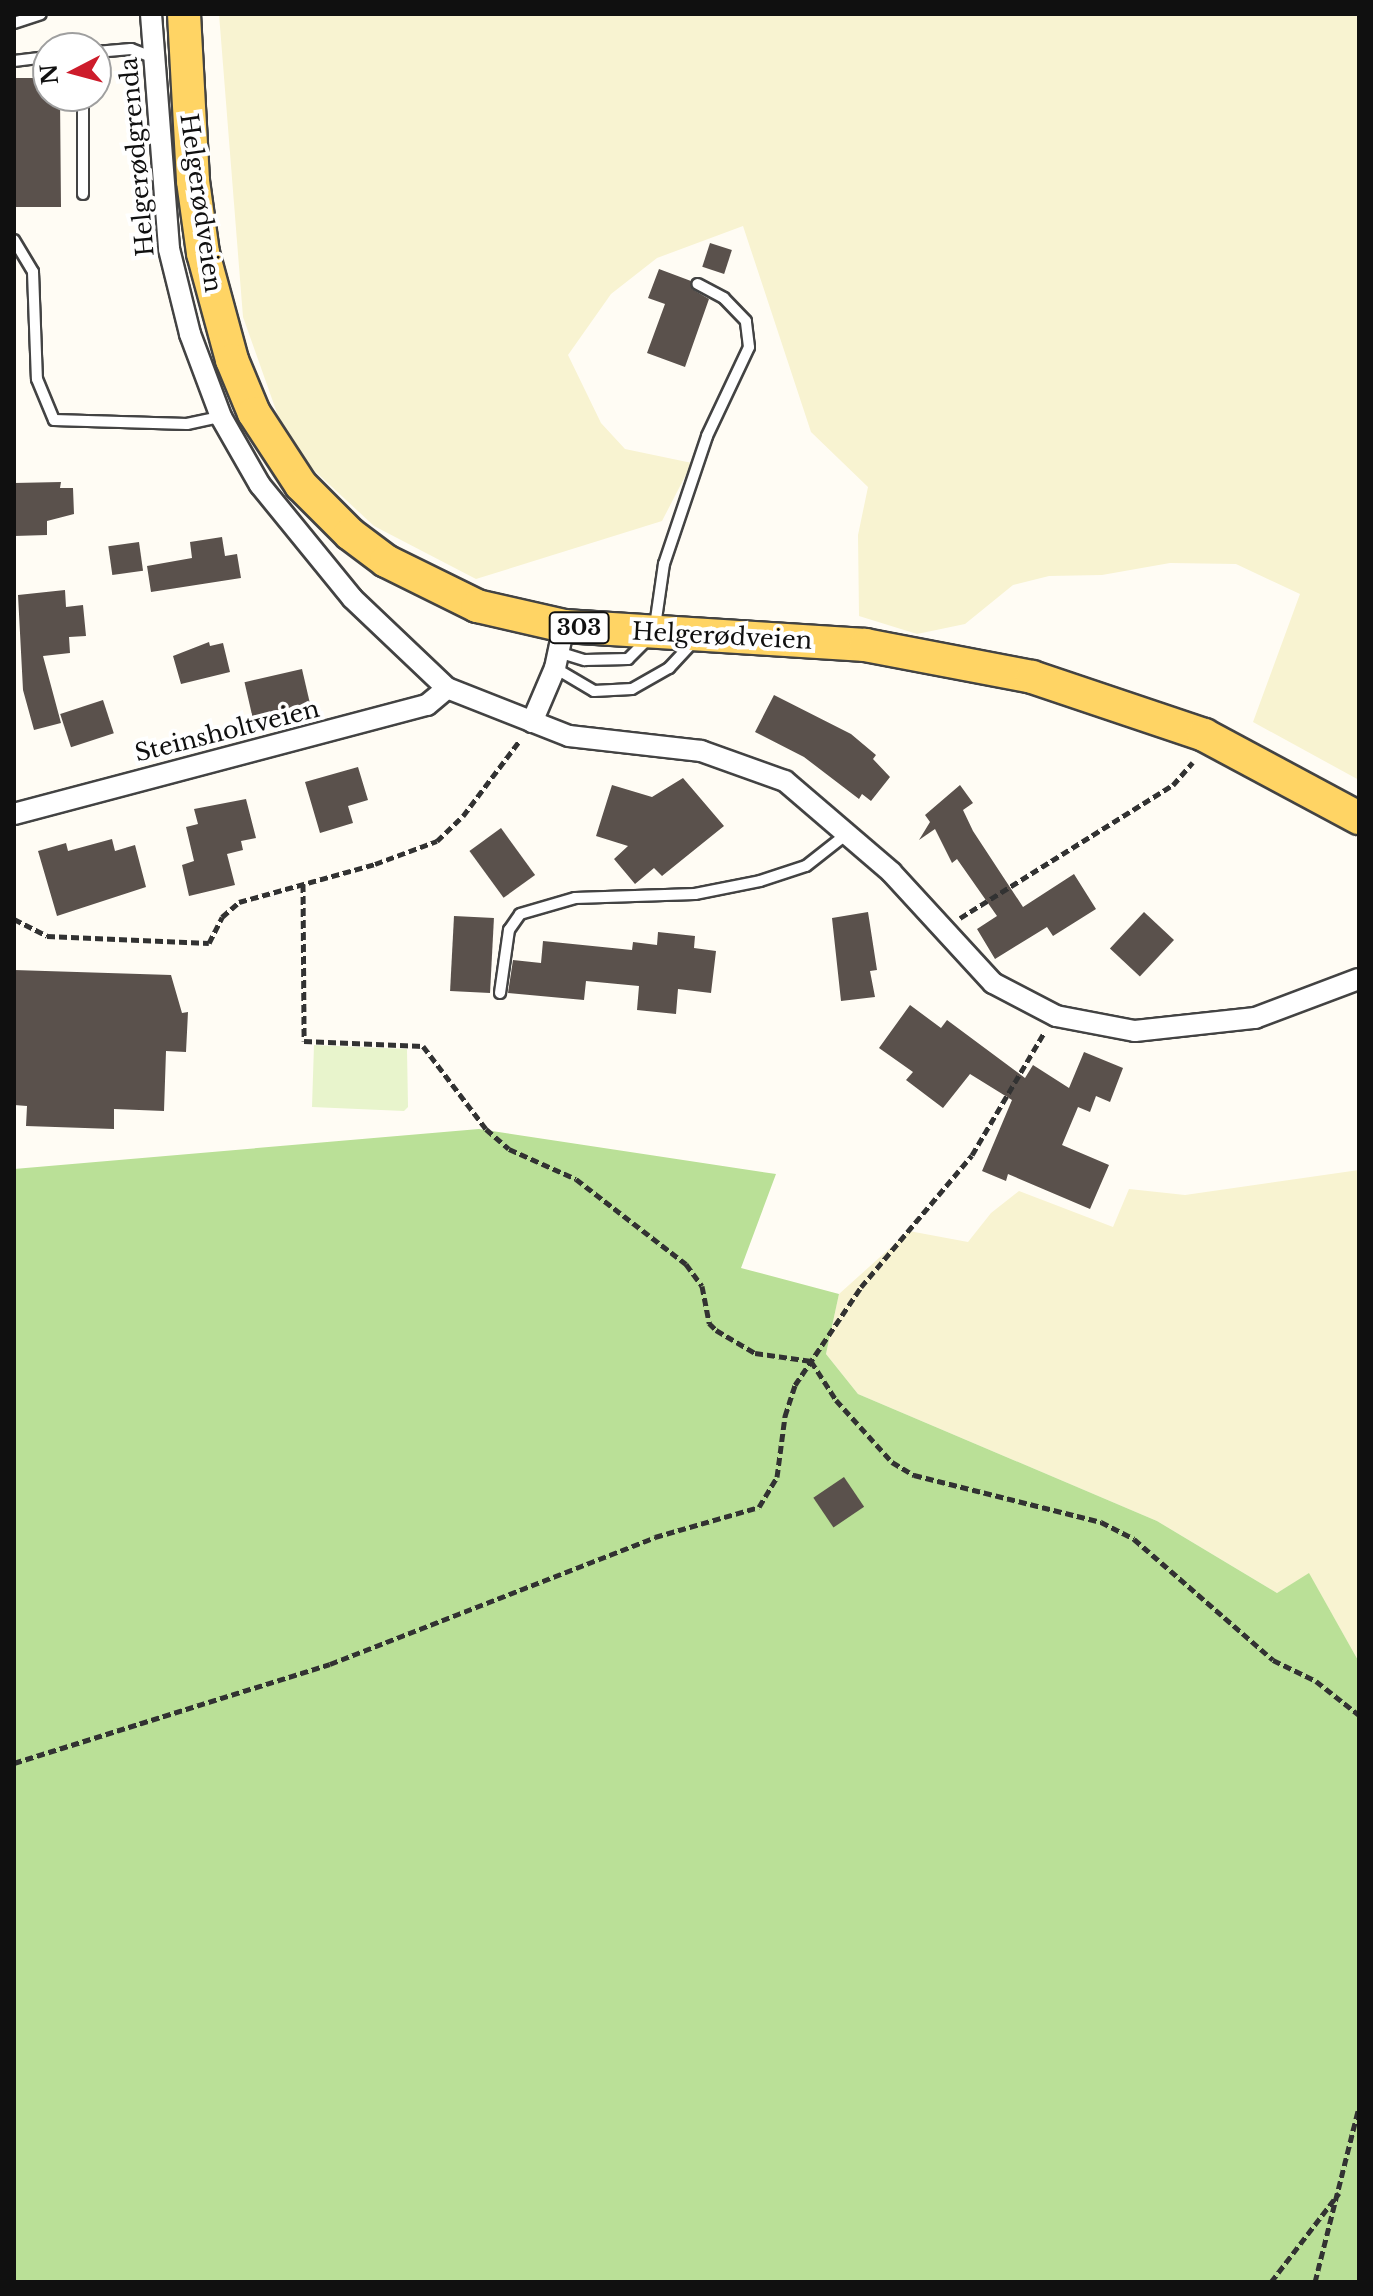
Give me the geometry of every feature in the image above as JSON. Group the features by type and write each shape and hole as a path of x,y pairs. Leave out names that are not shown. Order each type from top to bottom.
{"main road":[{"name":"Helgerødveien","path":"184,14 193,181 203,253 232,360 271,442 329,514 386,561 559,649 654,633 865,645 967,661 1094,694 1204,735 1359,818"}],"street":[{"name":"Helgerødgrenda","path":"151,14 169,249 190,334 221,417 260,485 352,598 447,688 569,736 701,751 753,767 785,781 848,833 946,927 993,983 1056,1016 1135,1031 1255,1018 1359,979"},
{"path":"532,722 559,649"},
{"name":"Steinsholtveien","path":"14,814 427,705 447,688"}],"lane":[{"path":"14,23 41,14"},
{"path":"112,51 131,49 154,58"},
{"path":"83,112 83,194"},
{"path":"14,240 33,272 37,379 54,420 187,424 221,417"},
{"path":"654,633 664,564 707,436 749,347 746,321 724,298 698,284"},
{"path":"559,649 594,691 632,689 669,668 700,635"},
{"path":"500,993 509,930 520,914 575,898 695,894 760,881 806,866 848,833"}],"path":[{"path":"14,919 47,936 209,943 222,917 239,902 422,848 446,834 532,722"},
{"path":"946,927 1173,785 1193,762 1204,735"},
{"path":"303,884 304,1041 423,1046 486,1129 509,1149 576,1179 686,1264 702,1286 709,1323 716,1330 755,1353 811,1361 836,1400 892,1462 914,1475 1101,1522 1134,1539 1273,1660 1316,1681 1359,1715"},
{"path":"14,1763 184,1712 242,1689 330,1664 655,1537 759,1507 777,1477 790,1397 811,1361 861,1287 972,1155 1056,1016"},
{"path":"1315,2282 1342,2189 1359,2107"},
{"path":"1271,2282 1342,2189"}],"shaded area":[{"path":"219,14 1359,14 1359,780 1253,722 1300,594 1236,564 1170,563 1102,575 1049,576 1013,585 965,624 917,634 859,616 858,535 868,487 811,432 743,226 657,258 611,294 568,355 601,423 625,449 692,463 662,521 476,579 374,526 289,447 243,317"},
{"path":"1359,1170 1359,1662 1309,1574 1277,1593 1157,1521 858,1394 826,1354 839,1294 909,1231 968,1242 991,1213 1019,1191 1113,1227 1129,1189 1185,1195"}],"green space":[{"path":"314,1045 407,1049 408,1107 404,1111 312,1107"},
{"path":"479,1129 776,1174 741,1268 839,1294 826,1354 858,1394 1157,1521 1277,1593 1309,1573 1359,1662 1357,2282 14,2282 14,1169"}],"building":[{"path":"14,78 32,78 32,112 60,112 61,207 14,207"},
{"path":"710,243 732,250 724,274 702,267"},
{"path":"659,269 691,281 692,289 709,299 685,367 647,353 665,304 648,298"},
{"path":"61,482 60,488 73,488 74,514 47,521 47,535 14,536 14,483"},
{"path":"222,537 225,556 237,554 241,578 151,592 147,566 192,558 190,542"},
{"path":"139,542 143,571 112,575 108,546"},
{"path":"65,590 66,607 83,605 86,636 69,637 70,653 43,656 61,723 34,730 23,690 18,595"},
{"path":"209,642 210,646 223,643 230,672 181,684 173,656"},
{"path":"302,669 310,703 252,716 245,682"},
{"path":"774,695 851,734 876,755 873,759 890,777 871,801 862,794 859,799 804,757 755,732"},
{"path":"103,700 114,733 71,747 60,714"},
{"path":"358,767 368,800 348,806 353,823 320,833 305,782"},
{"path":"683,778 724,826 662,876 654,868 635,884 614,859 628,846 596,836 612,785 652,797"},
{"path":"960,785 973,803 963,810 973,831 1023,907 1074,874 1096,909 1053,936 1047,927 995,959 977,929 997,916 957,859 952,863 935,829 919,840 930,822 925,815"},
{"path":"246,799 256,838 241,841 243,850 227,854 235,885 189,896 182,865 194,861 186,827 198,824 194,809"},
{"path":"501,828 535,875 504,898 469,851"},
{"path":"112,839 115,851 135,845 146,887 57,916 38,851 66,843 68,851"},
{"path":"868,912 877,970 870,971 875,997 841,1001 832,918"},
{"path":"1144,912 1174,940 1140,977 1110,949"},
{"path":"454,916 494,918 490,993 450,991"},
{"path":"658,932 695,936 694,948 716,951 711,993 678,989 676,1014 637,1010 639,986 586,981 584,1000 508,993 513,960 541,963 543,941 632,950 633,942 657,945"},
{"path":"14,970 171,975 182,1013 188,1012 186,1052 166,1051 164,1111 114,1109 114,1129 26,1126 27,1106 14,1105"},
{"path":"910,1005 941,1028 947,1020 1025,1078 1033,1065 1069,1088 1084,1052 1123,1068 1110,1102 1096,1096 1090,1112 1078,1107 1062,1145 1109,1165 1090,1209 1008,1174 1006,1181 982,1171 1012,1100 970,1074 943,1108 906,1080 913,1072 879,1048"},
{"path":"844,1477 864,1507 833,1528 813,1498"}]}
